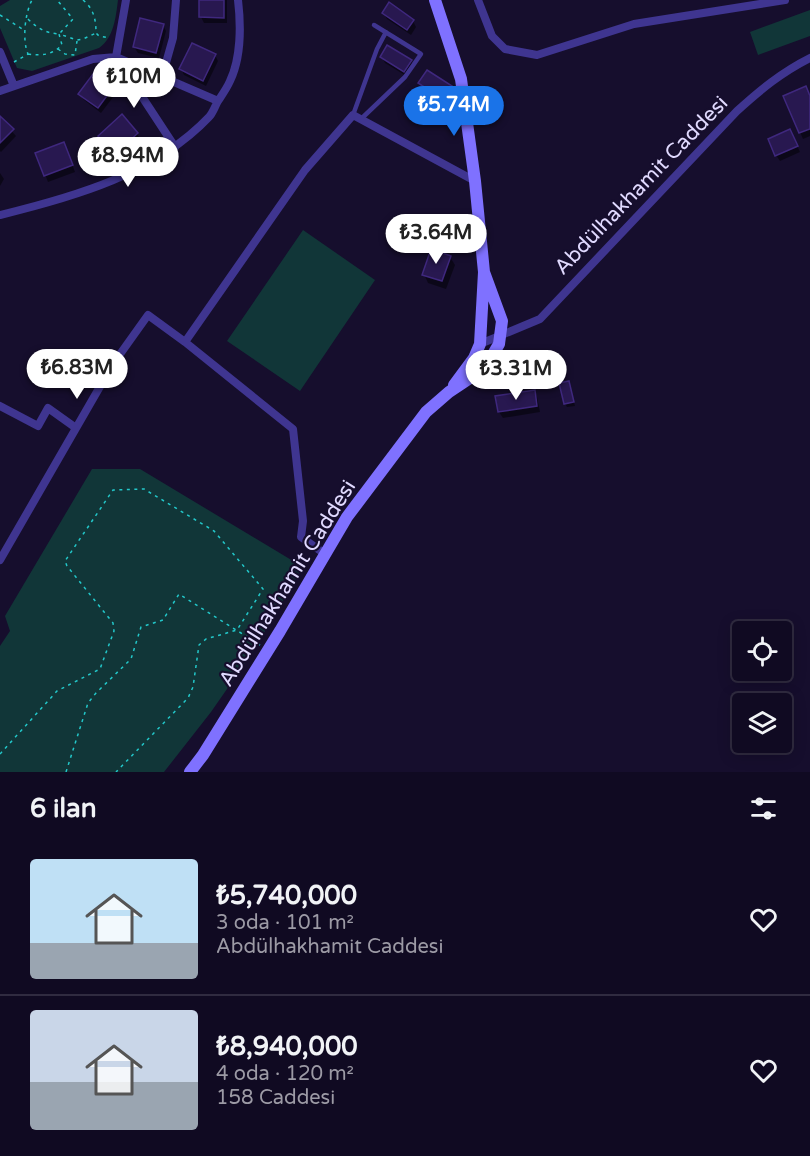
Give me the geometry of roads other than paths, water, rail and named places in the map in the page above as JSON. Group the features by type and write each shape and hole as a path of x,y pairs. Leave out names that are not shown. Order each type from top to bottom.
{"main road":[{"name":"Abdülhakhamit Caddesi","path":"435,0 461,79 475,181 484,272 480,344 474,358 449,392"},
{"name":"Abdülhakhamit Caddesi","path":"190,772 204,754 347,517 426,412 449,392 485,368 499,344 502,321 484,272"}],"street":[{"path":"126,0 116,57 175,147"},
{"path":"162,77 173,38 176,0"},
{"path":"0,215 45,204 119,178 175,147 211,116 231,80 238,51 240,15 238,0"},
{"path":"478,0 492,36 506,49 537,55 634,24 785,0"},
{"path":"0,52 14,86"},
{"path":"0,91 93,59 116,57 218,101"},
{"name":"Abdülhakhamit Caddesi","path":"480,344 540,319 737,111 769,82 810,58"},
{"path":"185,342 305,170 357,117 475,181"},
{"path":"0,560 112,364 148,315 293,429 303,521 301,537 325,554"},
{"path":"474,358 485,368"},
{"path":"0,406 38,426 48,408 76,428"}],"lane":[{"path":"357,117 405,77 421,54 374,25"},
{"path":"357,117 377,49 386,32"}]}
